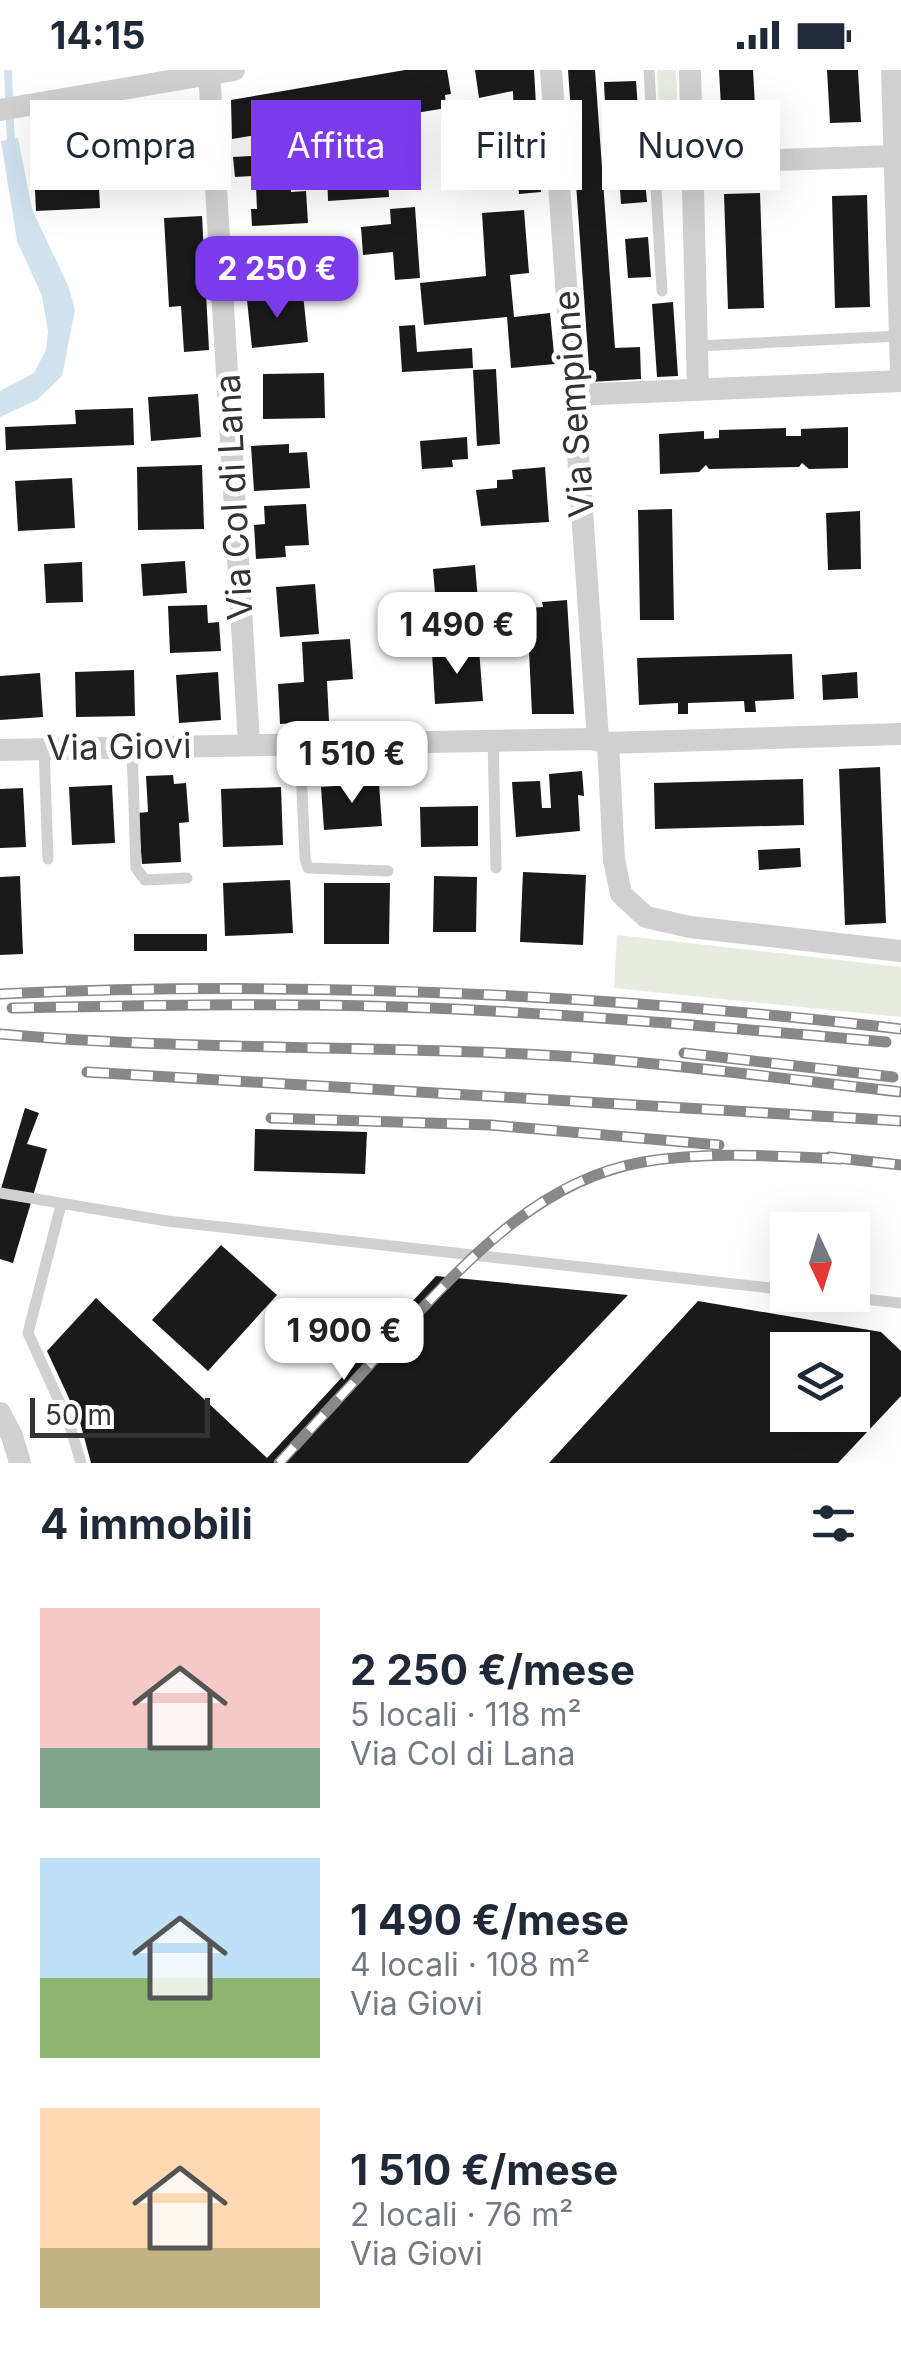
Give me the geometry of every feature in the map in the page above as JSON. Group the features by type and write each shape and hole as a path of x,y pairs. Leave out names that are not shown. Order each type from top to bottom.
{"street":[{"path":"12,108 234,70"},
{"name":"Via Sempione","path":"550,70 603,741 621,894 646,917 690,928 901,951"},
{"path":"690,70 691,100"},
{"path":"892,70 901,370"},
{"name":"Via Col di Lana","path":"210,72 249,744"},
{"path":"780,164 895,156"},
{"path":"692,190 698,390"},
{"path":"574,395 901,380"},
{"name":"Via Giovi","path":"0,750 901,734"},
{"path":"0,1414 20,1463"}],"lane":[{"path":"648,70 650,100"},
{"path":"656,190 662,291"},
{"path":"696,346 900,336"},
{"path":"492,740 496,868"},
{"path":"300,744 304,858 308,868 388,871"},
{"path":"132,747 136,868 145,880 187,878"},
{"path":"44,749 48,860"},
{"path":"0,1192 166,1222 770,1288"},
{"path":"61,1205 28,1333 68,1423 81,1463"},
{"path":"870,1300 901,1304"}],"shaded area":[{"path":"657,70 676,70 677,100 659,100"},
{"path":"617,935 901,967 901,1017 614,988"}],"water":[{"path":"18,138 32,209 69,288 75,310 62,376 37,400 0,417 0,391 34,373 46,350 48,332 42,296 17,241 1,141"}],"building":[{"path":"405,70 447,70 451,94 441,100 441,109 421,112 421,100 251,100 251,136 232,139 231,100"},
{"path":"475,70 534,70 536,100 513,100 513,91 479,98"},
{"path":"568,70 595,70 615,348 640,347 641,379 590,382 576,190 582,190 582,100 570,100"},
{"path":"719,70 753,70 755,100 721,100"},
{"path":"827,70 858,70 861,122 830,123"},
{"path":"636,81 637,100 605,100 604,82"},
{"path":"251,156 251,176 235,177 233,157"},
{"path":"35,190 99,190 100,208 36,211"},
{"path":"256,190 306,191 308,223 252,226 251,209 257,209"},
{"path":"328,190 389,190 389,197 328,201"},
{"path":"519,190 541,190 541,192 519,194"},
{"path":"620,190 646,190 647,202 621,204"},
{"path":"760,193 764,308 728,309 724,194"},
{"path":"867,195 870,307 835,308 832,196"},
{"path":"415,207 420,278 395,280 393,252 363,255 361,227 391,224 390,209"},
{"path":"524,210 529,273 510,275 514,317 550,313 555,364 511,368 507,317 424,325 420,283 486,276 482,213"},
{"path":"202,216 209,350 184,352 181,306 169,307 164,218"},
{"path":"648,237 651,277 628,278 625,239"},
{"path":"293,241 295,282 253,285 250,244"},
{"path":"303,294 308,342 252,348 247,300"},
{"path":"673,302 678,376 657,377 652,304"},
{"path":"415,325 417,352 472,348 473,368 402,372 399,326"},
{"path":"496,369 500,444 477,446 473,370"},
{"path":"324,373 325,418 263,419 263,374"},
{"path":"198,394 201,437 151,441 148,397"},
{"path":"133,408 134,445 6,450 5,427 76,424 75,410"},
{"path":"848,427 848,468 809,469 802,463 799,467 709,469 706,465 699,472 660,474 659,434 704,431 704,439 719,438 719,430 786,428 786,436 801,436 801,429"},
{"path":"467,437 468,459 452,460 453,467 422,469 420,441"},
{"path":"289,444 289,453 307,452 310,488 254,491 251,446"},
{"path":"202,465 204,529 138,530 137,467"},
{"path":"545,467 549,522 481,526 476,490 497,488 497,480 513,479 512,470"},
{"path":"72,478 75,528 18,531 15,481"},
{"path":"306,504 309,545 285,546 286,557 256,559 254,525 265,524 264,506"},
{"path":"672,509 674,620 640,620 638,510"},
{"path":"860,511 861,569 828,570 826,513"},
{"path":"185,561 187,593 143,596 141,564"},
{"path":"82,562 83,602 46,603 44,564"},
{"path":"475,565 479,613 437,617 433,569"},
{"path":"315,584 319,634 280,637 276,587"},
{"path":"567,600 574,714 532,714 527,608"},
{"path":"207,605 208,623 219,622 221,651 170,653 168,606"},
{"path":"350,639 353,679 327,681 329,721 280,724 278,684 304,682 302,642"},
{"path":"479,649 483,701 435,704 432,652"},
{"path":"792,654 794,699 755,701 756,712 745,712 744,701 688,703 688,714 678,714 678,703 639,705 637,658"},
{"path":"134,670 135,716 76,717 75,672"},
{"path":"218,672 221,720 179,723 176,675"},
{"path":"857,672 858,698 823,700 822,675"},
{"path":"40,673 43,717 0,720 0,676"},
{"path":"880,767 886,923 845,925 839,769"},
{"path":"582,771 584,796 578,795 580,831 516,837 512,782 540,781 542,808 551,808 549,774"},
{"path":"173,775 174,784 186,783 189,822 179,823 181,862 142,864 138,813 148,812 146,776"},
{"path":"803,779 804,825 655,829 654,783"},
{"path":"379,783 382,826 324,830 321,787"},
{"path":"112,785 115,843 72,845 69,787"},
{"path":"281,787 283,845 223,847 221,789"},
{"path":"23,788 26,847 0,848 0,789"},
{"path":"478,806 478,846 421,847 420,807"},
{"path":"800,848 801,867 759,870 758,850"},
{"path":"523,872 586,875 583,945 520,942"},
{"path":"20,876 23,954 0,955 0,877"},
{"path":"434,876 477,877 476,932 433,932"},
{"path":"290,880 293,933 225,936 223,883"},
{"path":"324,883 390,883 389,944 324,944"},
{"path":"134,934 207,934 207,951 134,951"},
{"path":"25,1108 39,1113 27,1144 47,1149 13,1263 0,1259 0,1192"},
{"path":"255,1129 367,1132 365,1174 254,1171"},
{"path":"221,1245 277,1295 208,1371 152,1320"},
{"path":"436,1276 628,1295 468,1463 91,1463 80,1422 47,1351 96,1298 267,1458"},
{"path":"698,1301 881,1332 901,1351 901,1396 870,1429 870,1332 770,1332 770,1432 867,1432 838,1463 549,1463"}],"waterway":[{"path":"8,70 11,145"}],"railway":[{"path":"0,994 225,989 451,993 677,1007 901,1029"},
{"path":"12,1008 399,1007 616,1019 886,1042"},
{"path":"0,1034 188,1045 551,1055 901,1092"},
{"path":"684,1053 893,1077"},
{"path":"87,1072 901,1121"},
{"path":"271,1118 491,1125 719,1145"},
{"path":"279,1463 478,1252 507,1227 571,1186 643,1162 692,1156 841,1159"},
{"path":"829,1157 901,1165"}]}
